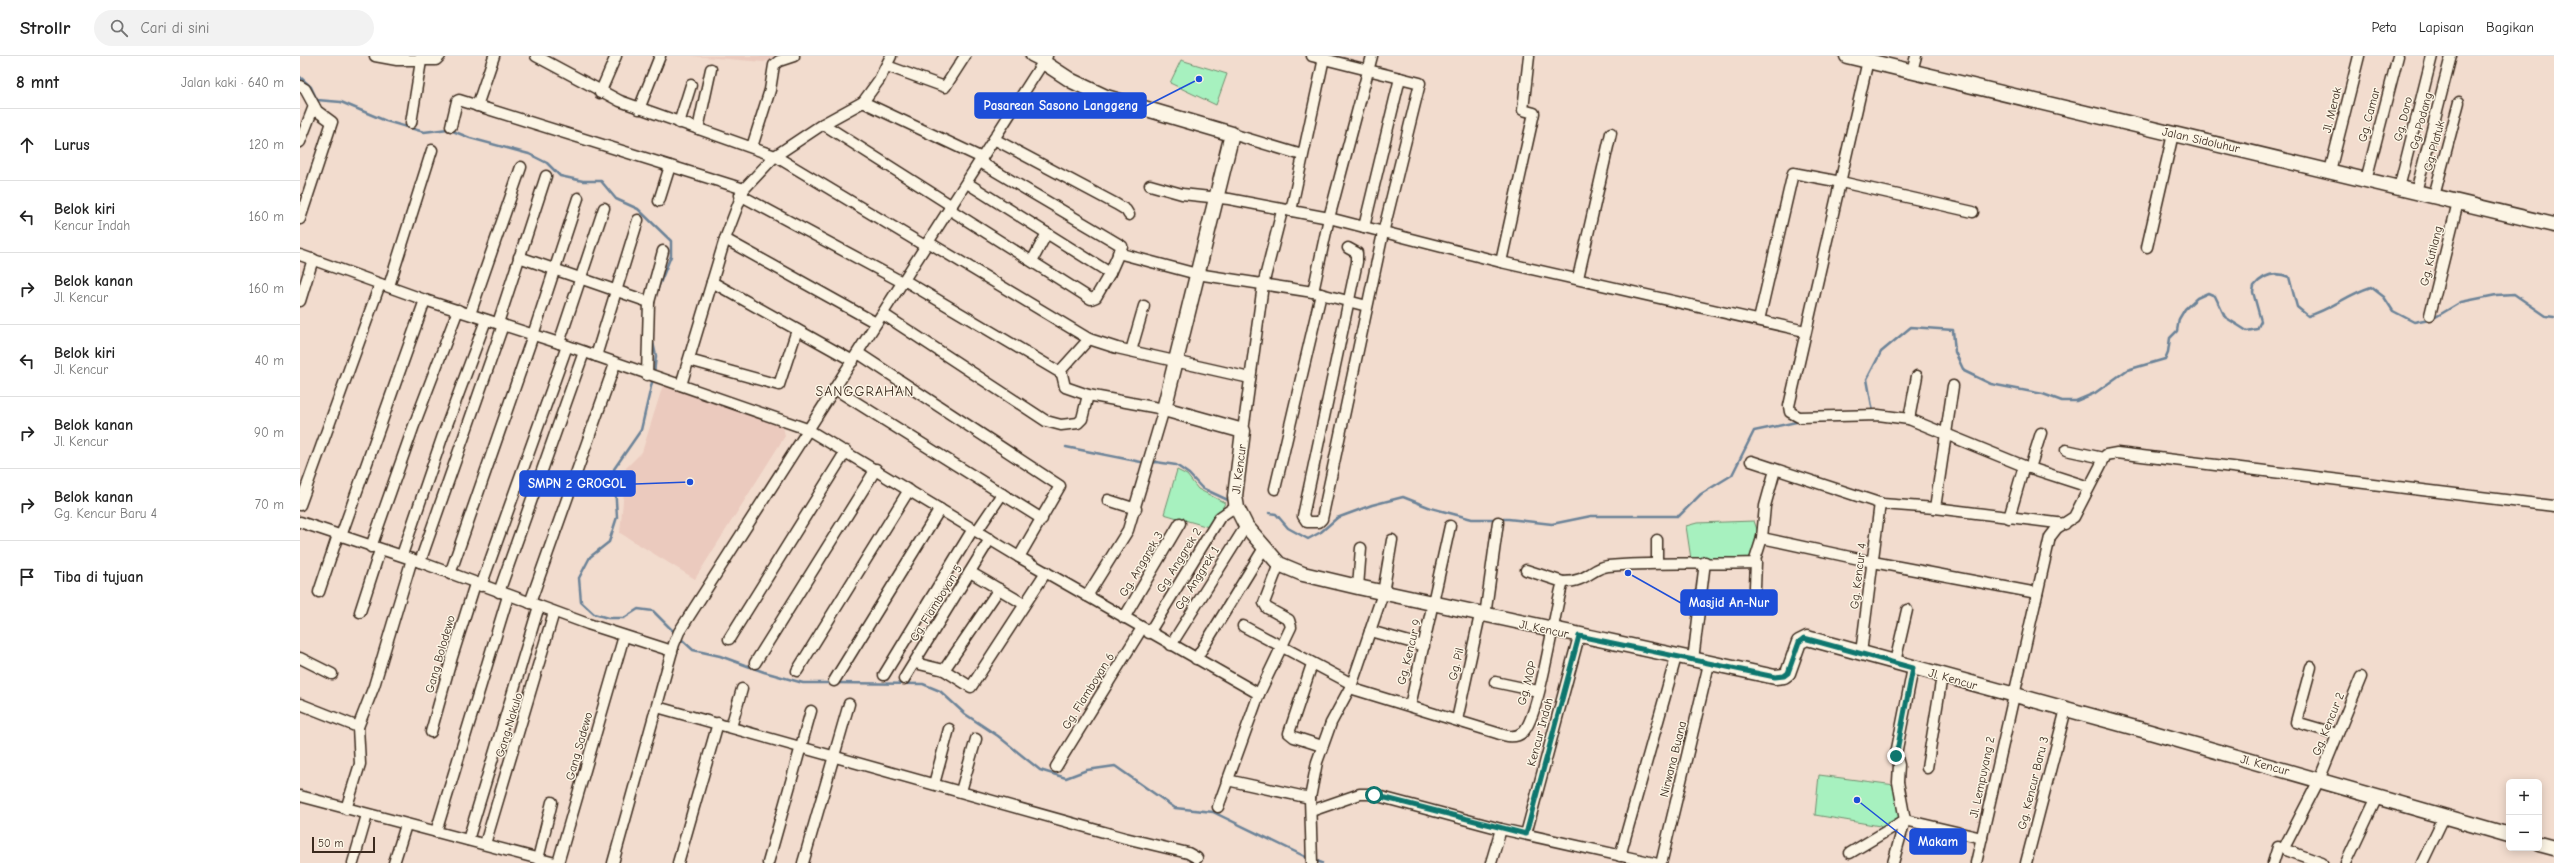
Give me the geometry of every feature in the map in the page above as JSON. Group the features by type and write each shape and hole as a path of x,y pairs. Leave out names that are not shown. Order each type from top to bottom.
{"street":[{"path":"375,56 421,61 436,60 440,56"},
{"path":"477,106 494,56"},
{"path":"536,56 552,60 600,93 639,109 775,156 1089,339 1131,351 1250,378"},
{"path":"600,93 616,56"},
{"path":"639,109 660,56"},
{"path":"752,147 770,90 774,65 779,60 794,56"},
{"path":"681,385 725,239 742,192 775,156 823,124 864,102 889,61 945,87 965,56"},
{"path":"1312,56 1420,83 1383,233 1322,519 1319,522 1307,522 1303,516 1357,257 1357,253 1348,248"},
{"path":"1275,489 1317,293 1329,218 1372,56"},
{"path":"1501,262 1534,113 1523,110 1529,56"},
{"name":"Jalan Sidoluhur","path":"1847,56 1869,59 1912,71 2554,226"},
{"path":"1912,71 1916,56"},
{"name":"Jl. Merak","path":"2330,171 2359,56"},
{"name":"Gg. Camar","path":"2366,180 2398,56"},
{"name":"Gg. Doro","path":"2399,188 2432,56"},
{"name":"Gg. Podang","path":"2416,192 2451,56"},
{"path":"613,863 674,644 808,429 994,140 1040,58 1072,81 1106,97 1302,155"},
{"path":"451,126 458,100 670,166 742,192 903,281 1061,373 1065,387 1088,395 1164,409 1243,432 1263,285 1287,211 1302,155 1324,58"},
{"path":"1869,59 1805,331 1789,406 1790,412 1799,417 1873,415 1909,419 2027,467 2089,487"},
{"path":"411,123 421,61"},
{"path":"698,129 711,69"},
{"path":"1364,227 1400,78"},
{"path":"679,123 692,85"},
{"path":"300,86 305,89 314,106 332,122 300,219"},
{"path":"823,124 1032,262 1091,298 1097,296 1110,273 1122,246 981,160 864,102"},
{"name":"Gg. Platuk","path":"2434,196 2459,102"},
{"path":"300,142 310,112 314,106"},
{"path":"1578,278 1611,133"},
{"path":"1087,596 1124,538 1136,509 1164,409 1232,134"},
{"path":"2147,247 2173,134"},
{"path":"994,140 1116,204 1129,214"},
{"path":"300,505 385,285 432,150"},
{"path":"659,201 670,166"},
{"path":"470,314 494,240 521,167"},
{"path":"1759,320 1793,173 1841,182 1974,212"},
{"path":"346,809 360,764 358,727 374,686 416,560 501,324 519,257 546,176"},
{"path":"967,183 1110,273"},
{"path":"1150,185 1182,194 1216,198 1329,218 1501,262 1578,278 1805,331"},
{"path":"450,574 534,335 578,198"},
{"name":"Gg. Kutilang","path":"2430,315 2458,202"},
{"name":"Gang Bolodewo","path":"431,732 452,657 563,345 580,278 604,208"},
{"path":"596,356 615,290 638,220"},
{"path":"1032,262 1047,233"},
{"path":"725,239 876,324"},
{"path":"648,375 649,302 663,251"},
{"path":"1118,253 1197,274 1317,293 1367,306"},
{"path":"300,255 425,300 534,335 808,429 1019,557 1258,694"},
{"path":"519,257 649,302"},
{"path":"300,301 313,259"},
{"path":"712,282 797,330 855,357 1059,485 1060,490 1019,557"},
{"path":"319,592 425,300"},
{"path":"1131,351 1144,306"},
{"path":"360,612 375,548 413,428 458,310"},
{"path":"882,314 1046,421 1060,425 1078,423 1082,419 1088,395"},
{"path":"402,556 442,438 486,320"},
{"path":"688,360 779,385 797,330"},
{"path":"1061,373 1089,339"},
{"path":"436,832 504,594 584,352"},
{"path":"468,840 534,605 615,364"},
{"path":"1909,419 1917,376"},
{"path":"1935,508 1944,433 1953,386"},
{"path":"835,389 1042,519"},
{"name":"Jl. Kencur","path":"1243,432 1235,490 1236,506 1246,526 1278,564 1303,574 1676,657 1782,677 1788,673 1799,642 1804,638 1861,652 2012,696 2066,709 2506,834"},
{"path":"2009,518 2041,433"},
{"path":"2066,450 2103,458 2106,455 2117,453 2554,506"},
{"path":"729,639 846,451"},
{"name":"Jl. Lempuyang 2","path":"1976,863 2012,696 2050,537 2074,517 2103,458"},
{"path":"1751,461 1880,503 1935,508 2065,524"},
{"path":"755,663 820,563 876,469"},
{"path":"1755,587 1756,562 1762,538 1765,506 1775,470"},
{"path":"797,671 909,490"},
{"path":"884,675 975,530 1002,494"},
{"path":"1108,500 1136,509"},
{"name":"Gg. Kencur 4","path":"1861,652 1880,503"},
{"name":"Gg. Anggrek 2","path":"1146,630 1220,517 1236,506"},
{"path":"834,681 940,509"},
{"path":"300,522 375,548 416,560 478,585 624,636 674,644"},
{"name":"Gg. Pil","path":"1456,720 1482,615 1498,522"},
{"name":"Gg. Anggrek 3","path":"1124,618 1180,523"},
{"name":"Gg. Anggrek 1","path":"1171,645 1246,526"},
{"name":"Gg. Kencur 9","path":"1410,706 1434,604 1450,526"},
{"path":"1762,538 1873,562 2037,593"},
{"name":"Gg. Flamboyan 5","path":"904,679 990,539"},
{"path":"1312,862 1313,850 1310,798 1322,746 1351,686 1383,593 1392,540"},
{"path":"1657,540 1657,562"},
{"path":"1196,659 1264,548"},
{"path":"1358,587 1361,548"},
{"path":"1526,570 1563,582 1585,579 1602,567 1657,562 1756,562"},
{"path":"1693,660 1705,562"},
{"path":"1218,807 1258,694 1291,627 1291,622 1266,608 1264,603 1278,564"},
{"path":"970,572 1024,604"},
{"path":"915,663 944,670 970,687 1046,572"},
{"name":"Gg. MOP","path":"1456,720 1504,735 1516,736 1526,727 1538,691 1563,582"},
{"path":"944,670 998,589"},
{"path":"1895,662 1907,610"},
{"name":"Gang Nakulo","path":"485,844 554,612"},
{"path":"1243,626 1351,686 1456,720"},
{"name":"Gg. Flamboyan 6","path":"1056,767 1146,630"},
{"path":"1370,631 1424,646"},
{"name":"Gang Sadewo","path":"558,863 624,636"},
{"name":"Kencur Indah","path":"1526,834 1579,636"},
{"path":"1620,856 1676,657"},
{"path":"300,658 332,674"},
{"path":"1312,664 1290,733 1294,737 1322,746"},
{"name":"Nirwana Buana","path":"1658,862 1709,664"},
{"path":"2311,667 2296,722 2337,734"},
{"path":"1893,863 1905,820 1898,782 1899,765 1896,754 1913,668"},
{"path":"1927,768 1942,676"},
{"name":"Gg. Kencur 2","path":"2322,863 2286,850 2285,846 2319,780 2361,677"},
{"path":"1495,682 1538,691"},
{"path":"731,727 742,689"},
{"path":"300,704 358,727"},
{"path":"803,863 849,704"},
{"path":"657,707 1125,838 1188,853 1197,858"},
{"name":"Gg. Kencur Baru 3","path":"2026,863 2066,709"},
{"path":"768,863 811,711"},
{"path":"678,863 718,723"},
{"path":"934,784 949,729"},
{"path":"961,791 976,739"},
{"path":"1227,780 1310,798"},
{"path":"1311,811 1360,794 1370,794 1501,829 1620,856 1658,862"},
{"path":"300,796 367,815 555,863"},
{"path":"2346,863 2377,797"},
{"path":"538,859 552,802"},
{"path":"353,863 367,815"},
{"path":"2422,863 2444,817"},
{"path":"1850,853 1905,820 1982,838"},
{"path":"394,863 406,825"},
{"path":"1491,863 1501,829"},
{"path":"2542,845 2554,848"},
{"path":"2273,863 2278,847"}],"shaded area":[{"path":"692,56 779,56 764,62"},
{"path":"663,385 783,426 785,436 695,579 620,533 626,468 642,452"}],"green space":[{"path":"1181,60 1227,74 1216,105 1170,83"},
{"path":"1177,470 1187,475 1198,489 1225,503 1212,528 1164,514"},
{"path":"1754,521 1759,535 1754,560 1691,559 1686,526 1697,523"},
{"path":"1819,775 1895,785 1902,818 1882,829 1880,826 1815,815"}],"waterway":[{"path":"300,77 311,87 317,100 341,102 386,121 424,132 448,129 470,138 529,154 547,163 560,176 583,181 601,181 616,199 638,209 671,241 671,256 658,288"},
{"path":"1873,412 1867,379 1881,352 1911,327 1953,330 1955,352 1964,371 1991,384 2043,394 2062,401 2076,401 2095,393 2127,370 2165,359 2168,352 2170,338 2177,331 2179,319 2185,309 2197,298 2208,293 2215,296 2225,317 2247,331 2257,329 2261,321 2253,292 2254,286 2266,276 2274,274 2289,277 2297,307 2308,316 2324,310 2362,290 2371,287 2384,297 2393,311 2414,322 2434,318 2461,302 2496,295 2514,294 2546,316 2554,317"},
{"path":"652,338 656,356 654,373"},
{"path":"653,378 641,430 614,469 617,517 609,542 590,557 579,578 581,602 594,614 608,618 624,618 638,609 653,611 675,633"},
{"path":"1856,420 1867,420"},
{"path":"1269,513 1276,514 1288,528 1308,539 1321,532 1337,518 1372,505 1403,497 1431,508 1472,519 1508,519 1552,524 1591,516 1679,516 1701,494 1732,475 1754,431 1801,421"},
{"path":"1066,447 1146,463"},
{"path":"1151,463 1156,462 1176,465 1189,474 1202,488 1230,501"},
{"path":"680,638 693,650 720,656 764,672 803,683 831,683"},
{"path":"836,683 923,684 940,691 965,714 998,736 1040,770 1066,778 1087,770 1115,766 1175,808 1213,812 1310,859"},
{"path":"1314,860 1322,863"}],"place":[{"name":"Pasarean Sasono Langgeng","path":"1199,79"},
{"name":"SMPN 2 GROGOL","path":"690,482"},
{"name":"Masjid An-Nur","path":"1628,573"},
{"name":"Makam","path":"1857,800"}],"district":[{"name":"SANGGRAHAN","path":"865,391"}],"route":[{"path":"1374,795 1501,829 1526,834 1579,636 1775,677 1784,676 1788,673 1799,642 1804,638 1861,652 1913,668 1897,742 1896,756"}]}
